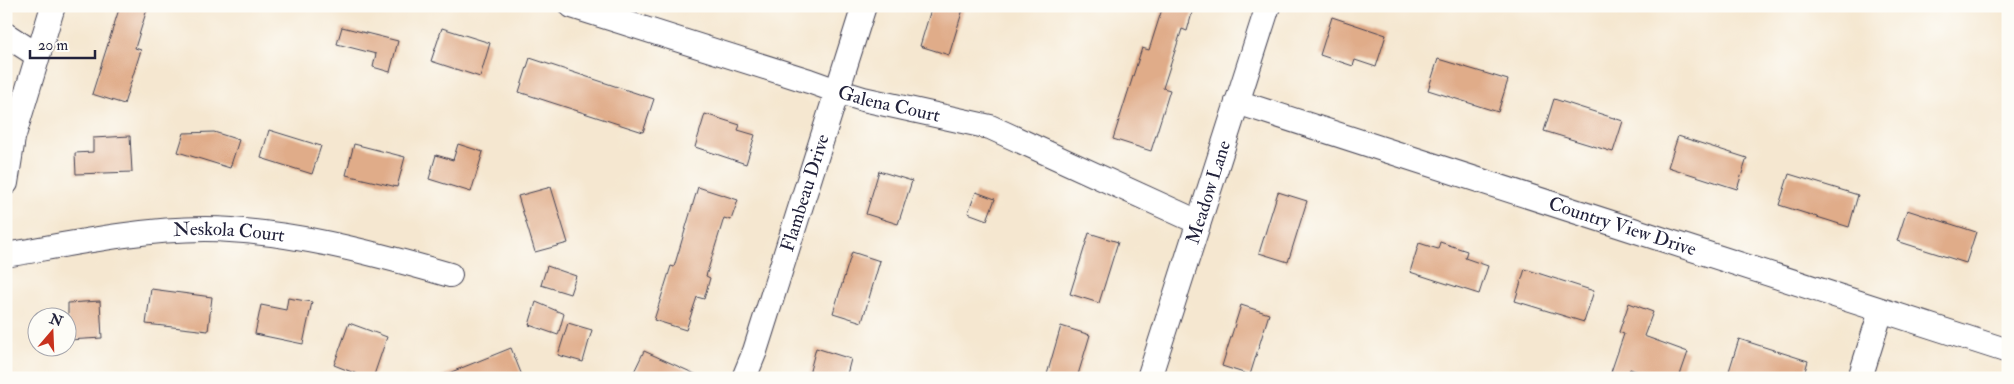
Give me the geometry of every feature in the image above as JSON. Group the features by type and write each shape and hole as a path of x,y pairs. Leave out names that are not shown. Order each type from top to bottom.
{"street":[{"path":"6,183 13,138 53,6"},
{"name":"Galena Court","path":"572,6 808,80 837,91 990,127 1198,222"},
{"name":"Flambeau Drive","path":"744,378 756,351 864,6"},
{"name":"Meadow Lane","path":"1149,378 1268,6"},
{"path":"6,35 37,55"},
{"name":"Country View Drive","path":"1237,102 2008,351"},
{"name":"Neskola Court","path":"6,255 123,235 205,229 288,236 384,256 450,275"},
{"path":"1860,378 1881,311"}],"building":[{"path":"120,6 148,6 135,48 141,50 124,104 92,94"},
{"path":"932,6 964,6 949,55 920,46"},
{"path":"1163,6 1194,6 1187,31 1182,29 1163,88 1170,90 1151,151 1113,139 1142,48 1149,50"},
{"path":"1332,17 1386,35 1376,67 1355,60 1353,66 1320,55"},
{"path":"342,27 398,41 390,72 373,67 376,54 337,44"},
{"path":"442,28 490,43 480,77 431,61"},
{"path":"530,58 654,99 643,132 519,92"},
{"path":"1438,59 1508,80 1498,112 1428,90"},
{"path":"1554,99 1623,121 1613,152 1544,131"},
{"path":"705,114 740,125 738,130 755,135 746,164 695,147"},
{"path":"269,130 321,146 312,174 261,158"},
{"path":"214,132 239,140 230,168 178,152 184,133"},
{"path":"130,136 132,172 76,174 75,153 93,152 93,138"},
{"path":"1678,136 1747,158 1737,189 1668,167"},
{"path":"354,144 405,157 397,187 346,175"},
{"path":"458,144 483,152 471,192 429,179 436,155 453,160"},
{"path":"879,171 912,181 898,224 866,214"},
{"path":"1789,174 1858,195 1849,227 1779,205"},
{"path":"551,187 568,243 535,252 518,196"},
{"path":"698,187 738,200 731,220 724,218 706,276 710,278 704,299 697,297 686,330 654,320 671,266 674,267"},
{"path":"976,192 995,199 987,220 968,213"},
{"path":"1278,192 1307,201 1288,262 1259,253"},
{"path":"1907,210 1976,232 1966,263 1897,241"},
{"path":"1089,233 1118,242 1099,303 1070,294"},
{"path":"1440,242 1467,251 1465,258 1488,266 1479,294 1410,272 1419,243 1438,249"},
{"path":"852,252 880,261 862,322 833,313"},
{"path":"547,266 576,276 570,294 541,285"},
{"path":"1525,269 1594,291 1584,322 1515,301"},
{"path":"151,289 212,297 208,331 146,324"},
{"path":"288,298 312,302 303,344 255,334 261,305 286,310"},
{"path":"100,301 102,338 78,339 78,306 68,306 68,303"},
{"path":"536,302 564,314 558,335 529,325"},
{"path":"1629,303 1653,312 1644,336 1688,352 1679,378 1656,378 1630,369 1627,377 1611,372 1624,334 1619,332"},
{"path":"1241,305 1269,314 1250,375 1222,366"},
{"path":"349,323 387,337 373,378 367,378 334,365"},
{"path":"568,323 592,330 583,362 558,355"},
{"path":"1061,326 1090,335 1077,378 1046,378"},
{"path":"1739,339 1808,361 1803,378 1752,378 1729,371"},
{"path":"511,348 523,378 439,378 439,377"},
{"path":"816,348 851,359 846,378 808,378"},
{"path":"644,351 704,378 631,378"}]}
